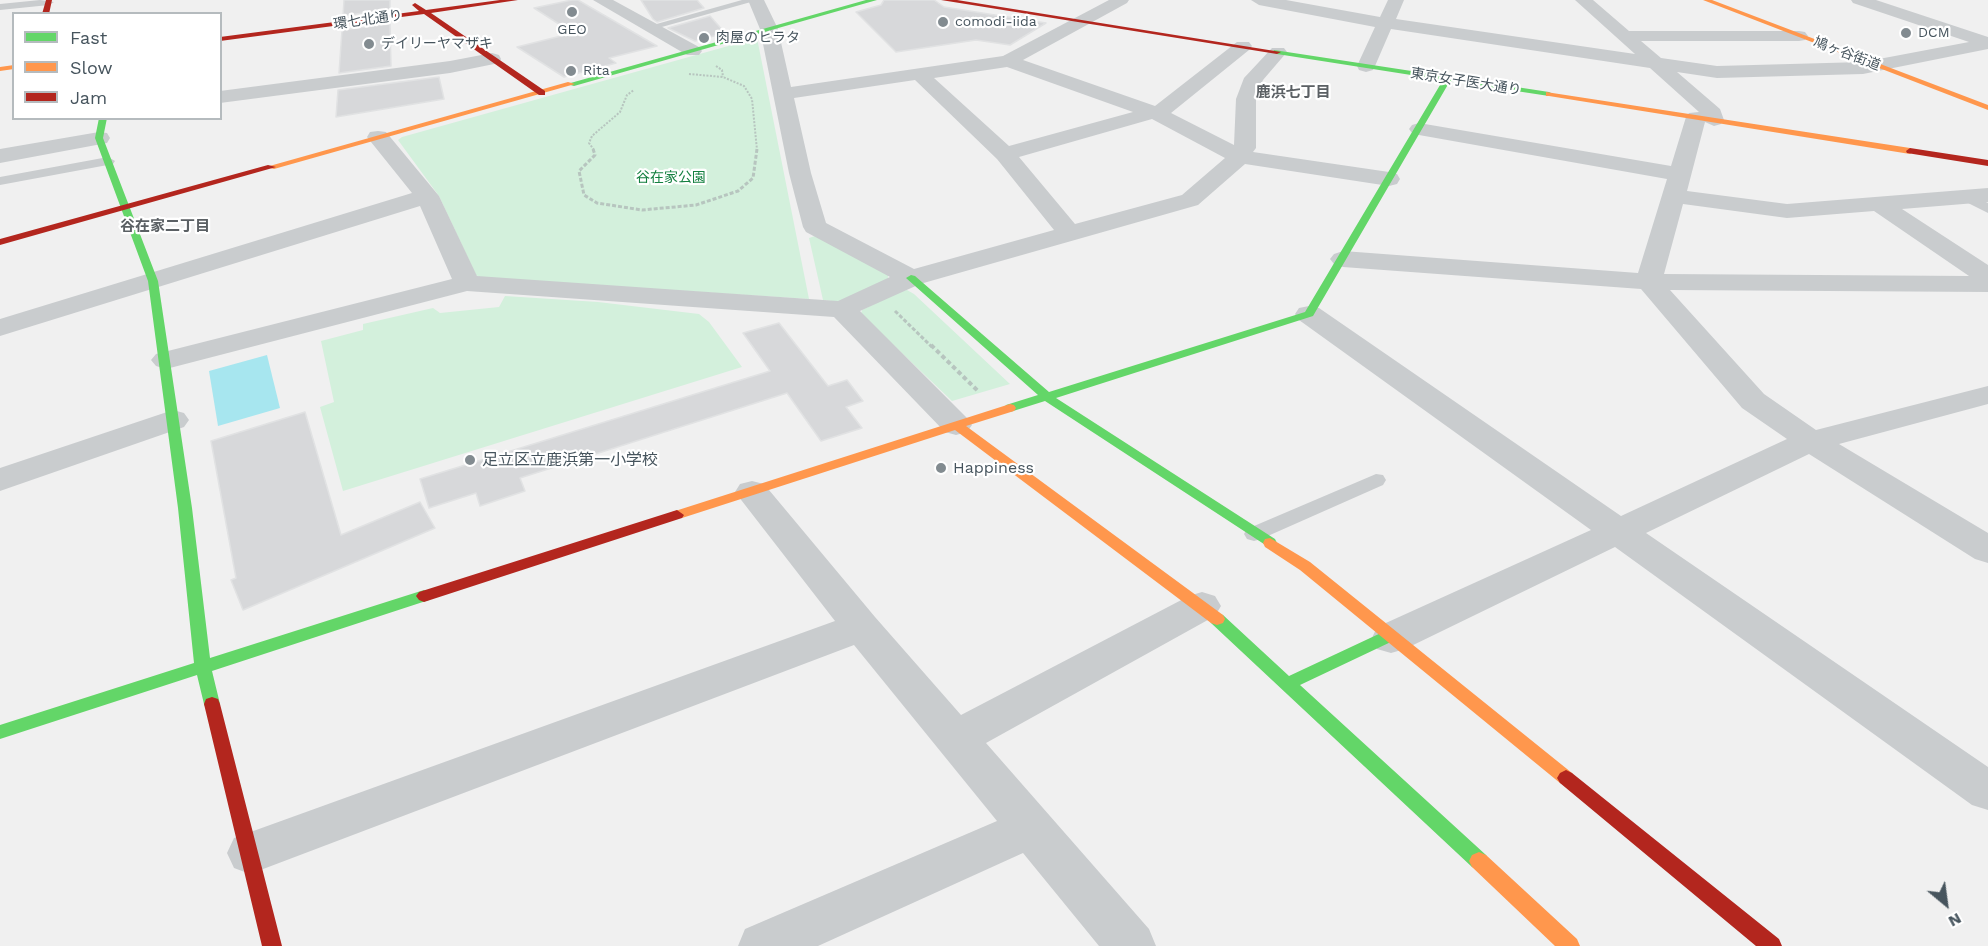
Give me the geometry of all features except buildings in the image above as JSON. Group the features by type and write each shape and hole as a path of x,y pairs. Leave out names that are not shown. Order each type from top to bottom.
{"street":[{"path":"407,0 542,93"},
{"name":"環七北通り","path":"222,39 515,0"},
{"path":"601,0 693,51"},
{"path":"754,0 769,29 800,173 815,227 911,278 1047,397 1305,567 1772,946"},
{"path":"0,242 874,0"},
{"name":"東京女子医大通り","path":"944,0 1988,163"},
{"path":"782,94 1008,61 1121,0"},
{"path":"1259,0 1386,23 1717,72 1849,68 1876,65 1988,43"},
{"path":"1366,66 1396,0"},
{"path":"1583,0 1713,113 1705,119 1676,185 1649,282"},
{"name":"鳩ヶ谷街道","path":"1706,0 1988,108"},
{"path":"1858,0 1988,43"},
{"path":"1625,36 1799,36"},
{"path":"1005,154 1163,110 1243,46"},
{"path":"165,360 467,283 842,309 911,278 1190,200 1240,157 1245,148 1246,99 1254,78 1278,52"},
{"path":"222,97 450,67 492,59"},
{"path":"1008,61 1155,113 1240,157 1389,179"},
{"path":"920,75 1005,154 1070,234"},
{"path":"0,732 956,425 1310,314 1447,79"},
{"path":"0,156 101,128 108,161 153,281 173,420 203,668 272,946"},
{"path":"1419,129 1787,211 1976,196"},
{"path":"378,137 427,196 467,283"},
{"path":"0,328 427,196"},
{"path":"1879,204 1988,277"},
{"path":"1343,258 1649,282 1988,284"},
{"path":"1649,282 1753,401 1811,441 1988,550"},
{"path":"842,309 956,425 1202,606 1289,683 1570,946"},
{"path":"1310,314 1988,791"},
{"path":"1289,683 1811,441 1988,395"},
{"path":"0,480 173,420"},
{"path":"752,492 861,627 1131,946"},
{"path":"957,738 1202,606"},
{"path":"250,853 861,627"},
{"path":"763,946 1032,827"}],"lane":[{"path":"651,27 754,0"},
{"path":"0,7 48,5"},
{"path":"1,181 108,161"},
{"path":"1976,196 1988,209"},
{"path":"1254,534 1376,480"}],"path":[{"path":"722,58 715,65 722,70 723,77"},
{"path":"635,88 627,95 620,112 592,136 589,143 596,151 595,155 579,171 584,195 597,203 642,210 696,205 738,191 753,178 757,147 752,99 744,86 723,77 683,74 696,69"},
{"path":"888,304 980,393"}],"green space":[{"name":"谷在家公園","path":"757,38 809,299 481,278 476,275 439,196 398,140 402,137"},
{"path":"815,236 888,274 888,280 840,302 823,300 809,238"},
{"path":"907,290 1010,384 952,401 861,314 862,310"},
{"path":"505,296 598,302 699,314 709,322 742,367 343,491 320,407 334,402 321,341 363,330 363,324 433,308 440,313 499,307"}],"water":[{"path":"267,355 280,408 218,426 209,371"}],"traffic: fast":[{"path":"571,84 874,0"},
{"path":"1277,52 1549,94"},
{"path":"1010,408 1309,314 1447,79"},
{"path":"103,120 99,138 153,281 185,508 203,668 212,704"},
{"path":"911,278 1047,397 1270,543"},
{"path":"0,732 424,596"},
{"path":"1217,619 1479,861"},
{"path":"1289,683 1389,636"}],"traffic: slow":[{"path":"1706,0 1988,108"},
{"path":"0,69 12,67"},
{"path":"271,167 571,84"},
{"path":"1549,94 1910,151"},
{"path":"677,515 1010,408"},
{"path":"956,425 1217,619"},
{"path":"1270,543 1305,566 1566,778"},
{"path":"1479,861 1570,946"}],"traffic: jam":[{"path":"46,12 49,0"},
{"path":"222,39 515,0"},
{"path":"944,0 1277,52"},
{"path":"415,5 542,93"},
{"path":"1910,151 1988,163"},
{"path":"0,242 271,167"},
{"path":"424,596 677,515"},
{"path":"212,704 272,946"},
{"path":"1566,778 1772,946"}],"place":[{"name":"GEO","path":"572,12"},
{"name":"comodi-iida","path":"943,22"},
{"name":"DCM","path":"1906,33"},
{"name":"肉屋のヒラタ","path":"704,38"},
{"name":"デイリーヤマザキ","path":"369,44"},
{"name":"Rita","path":"571,71"},
{"name":"足立区立鹿浜第一小学校","path":"470,460"},
{"name":"Happiness","path":"941,468"}],"district":[{"name":"鹿浜七丁目","path":"1293,93"},
{"name":"谷在家二丁目","path":"165,227"}]}
